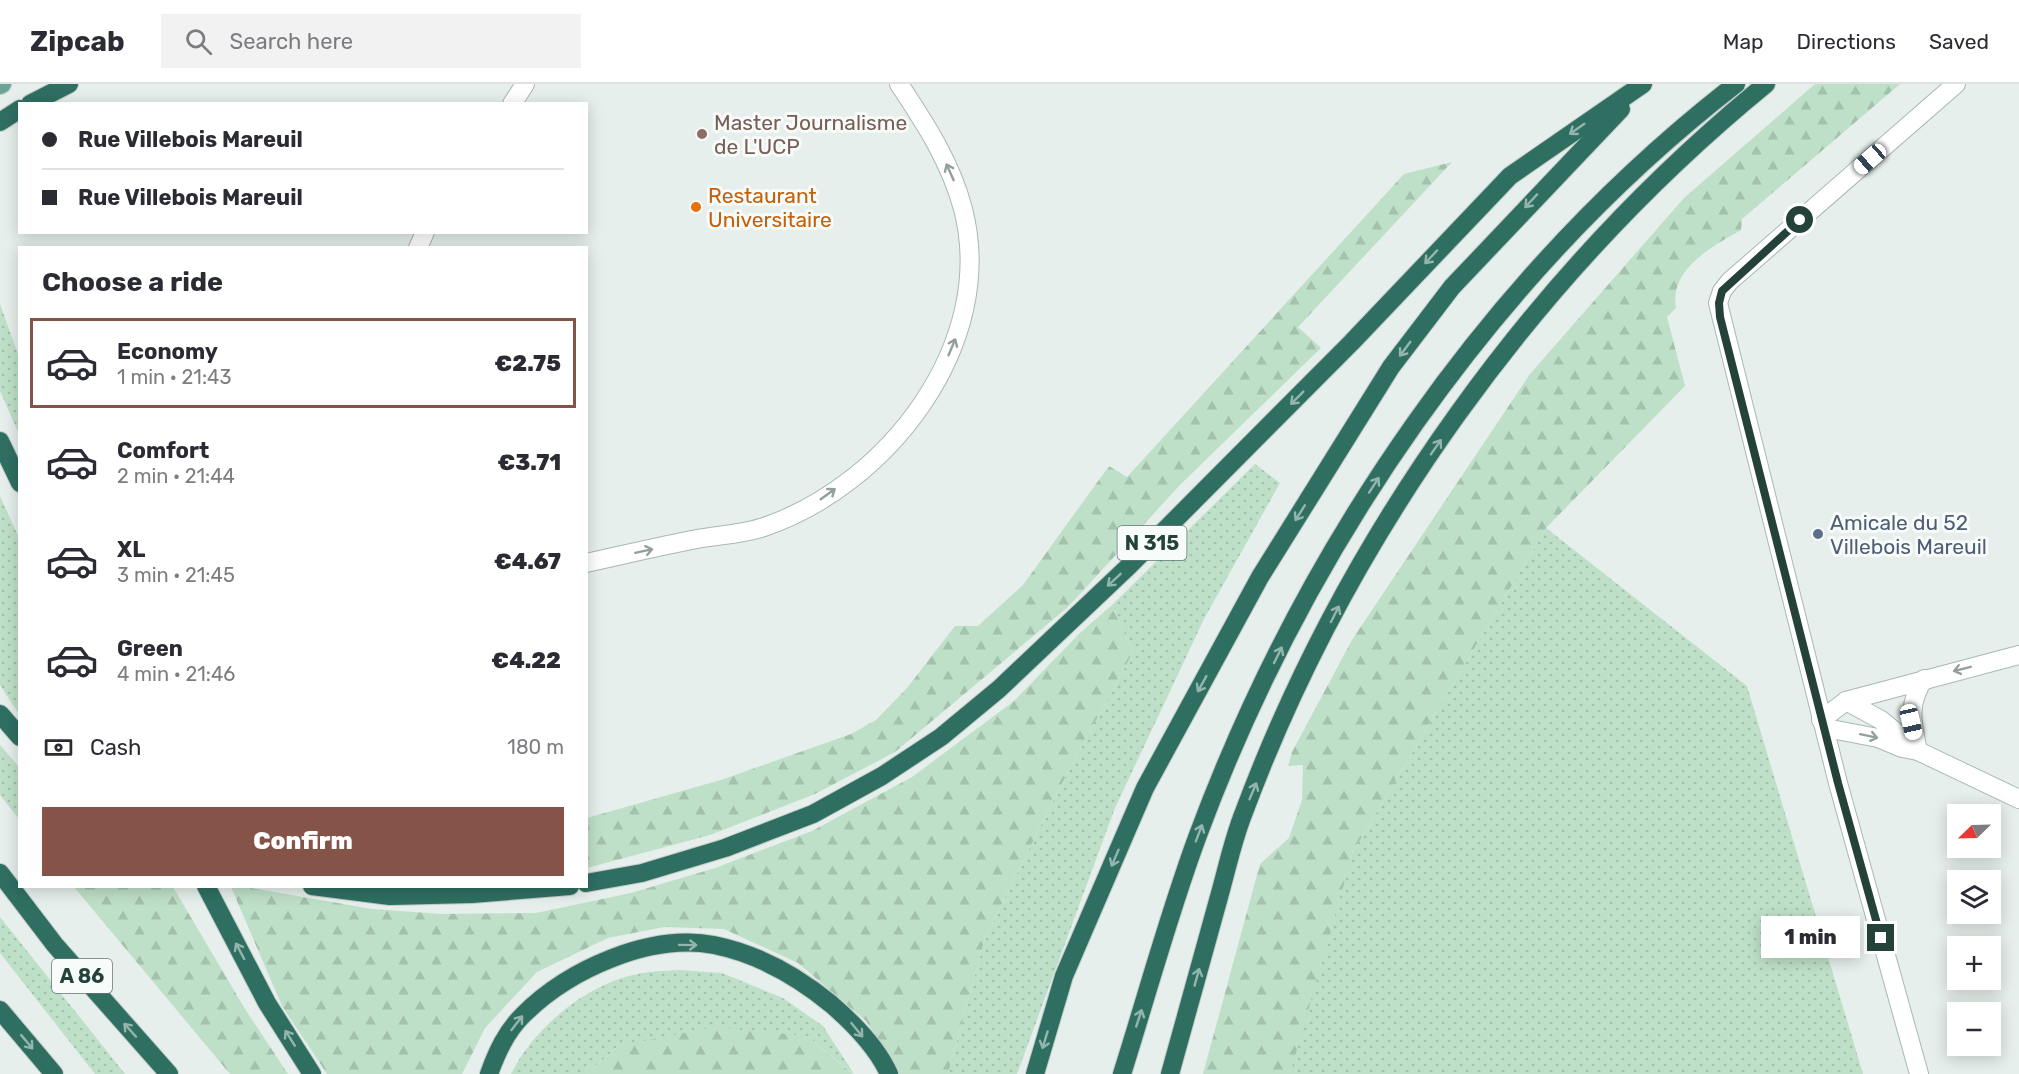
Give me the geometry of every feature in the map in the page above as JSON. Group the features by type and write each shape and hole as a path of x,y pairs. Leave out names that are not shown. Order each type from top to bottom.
{"highway":[{"path":"34,102 69,84"},
{"name":"N 315","path":"588,883 642,873 674,864 725,848 813,814 882,776 941,736 999,689 1147,549 1352,343 1510,176 1644,84"},
{"name":"N 315","path":"1035,1074 1064,976 1144,788 1260,577 1391,367 1452,287 1644,84"},
{"path":"1122,1074 1198,835 1255,701 1313,585 1369,492 1435,392 1583,220 1690,120 1736,84"},
{"path":"1170,1074 1243,814 1292,699 1354,576 1426,461 1516,337 1602,237 1704,134 1766,84"},
{"path":"0,122 18,110"},
{"path":"0,441 18,479"},
{"path":"0,714 18,735"},
{"name":"A 86","path":"0,873 54,945 169,1074"},
{"path":"207,888 267,1003 312,1074"},
{"path":"328,888 390,896 472,894 546,888"},
{"path":"489,1074 499,1047 522,1016 558,986 593,966 628,954 670,944 713,945 758,958 807,984 853,1024 889,1074"},
{"path":"0,1010 54,1074"}],"street":[{"path":"513,102 525,84"},
{"path":"588,563 764,527 813,505 877,456 911,417 937,380 954,346 965,311 968,268 966,228 953,179 937,145 899,84"},
{"path":"1919,1074 1821,720 1719,303 1722,291 1730,281 1956,84"},
{"path":"1821,720 1846,701 2019,655"},
{"path":"1918,751 1911,722 1911,705 1915,692 1924,679"},
{"path":"1846,701 1881,720 1918,751 2019,799"},
{"path":"1821,720 1831,729 1878,738 1902,748 1918,751"}],"green space":[{"path":"1815,84 1900,84 1742,219 1741,230 1706,251 1686,270 1679,282 1676,308 1667,317 1685,386 1546,528 1353,852 1290,1074 1203,1074 1260,864 1289,838 1302,800 1303,765 1288,766 1292,752 1352,640 1530,374 1684,198"},
{"path":"1452,162 1298,327 1321,348 1180,485 1068,607 895,752 815,794 710,835 588,868 588,818 721,780 851,734 876,720 907,688 955,626 978,626 1023,585 1109,466 1127,477 1404,174"},
{"path":"0,304 18,354 18,432 0,391"},
{"path":"1255,464 1280,483 1204,619 1115,808 1017,1074 948,1074 985,938 1062,783 1133,652 1112,605"},
{"path":"0,496 18,536 18,712 0,685"},
{"path":"1546,528 1747,686 1863,1074 1285,1074 1353,852"},
{"path":"1112,605 1133,652 1062,783 985,938 948,1074 899,1074 866,1021 798,963 724,929 664,927 608,938 537,972 485,1028 462,1074 327,1074 282,1006 231,888 251,888 372,909 442,914 536,913 631,893 715,868 812,831 912,777 1014,701 1080,633"},
{"path":"0,745 18,766 18,818 0,795"},
{"path":"75,888 174,888 245,1009 288,1074 230,1074"},
{"path":"0,917 125,1074 95,1074 0,953"},
{"path":"679,970 722,973 783,998 823,1026 854,1074 807,1036 618,1046 587,1074 511,1074 521,1057 547,1025 581,998 619,979 643,973"},
{"path":"714,1027 807,1036 853,1074 587,1074 618,1046"}],"place":[{"name":"Master Journalisme de L'UCP","path":"702,134"},
{"name":"Restaurant Universitaire","path":"696,207"},
{"name":"Amicale du 52 Villebois Mareuil","path":"1818,534"}],"route":[{"path":"1800,220 1730,281 1722,291 1719,303 1720,317 1733,360 1838,783 1881,938"}]}
